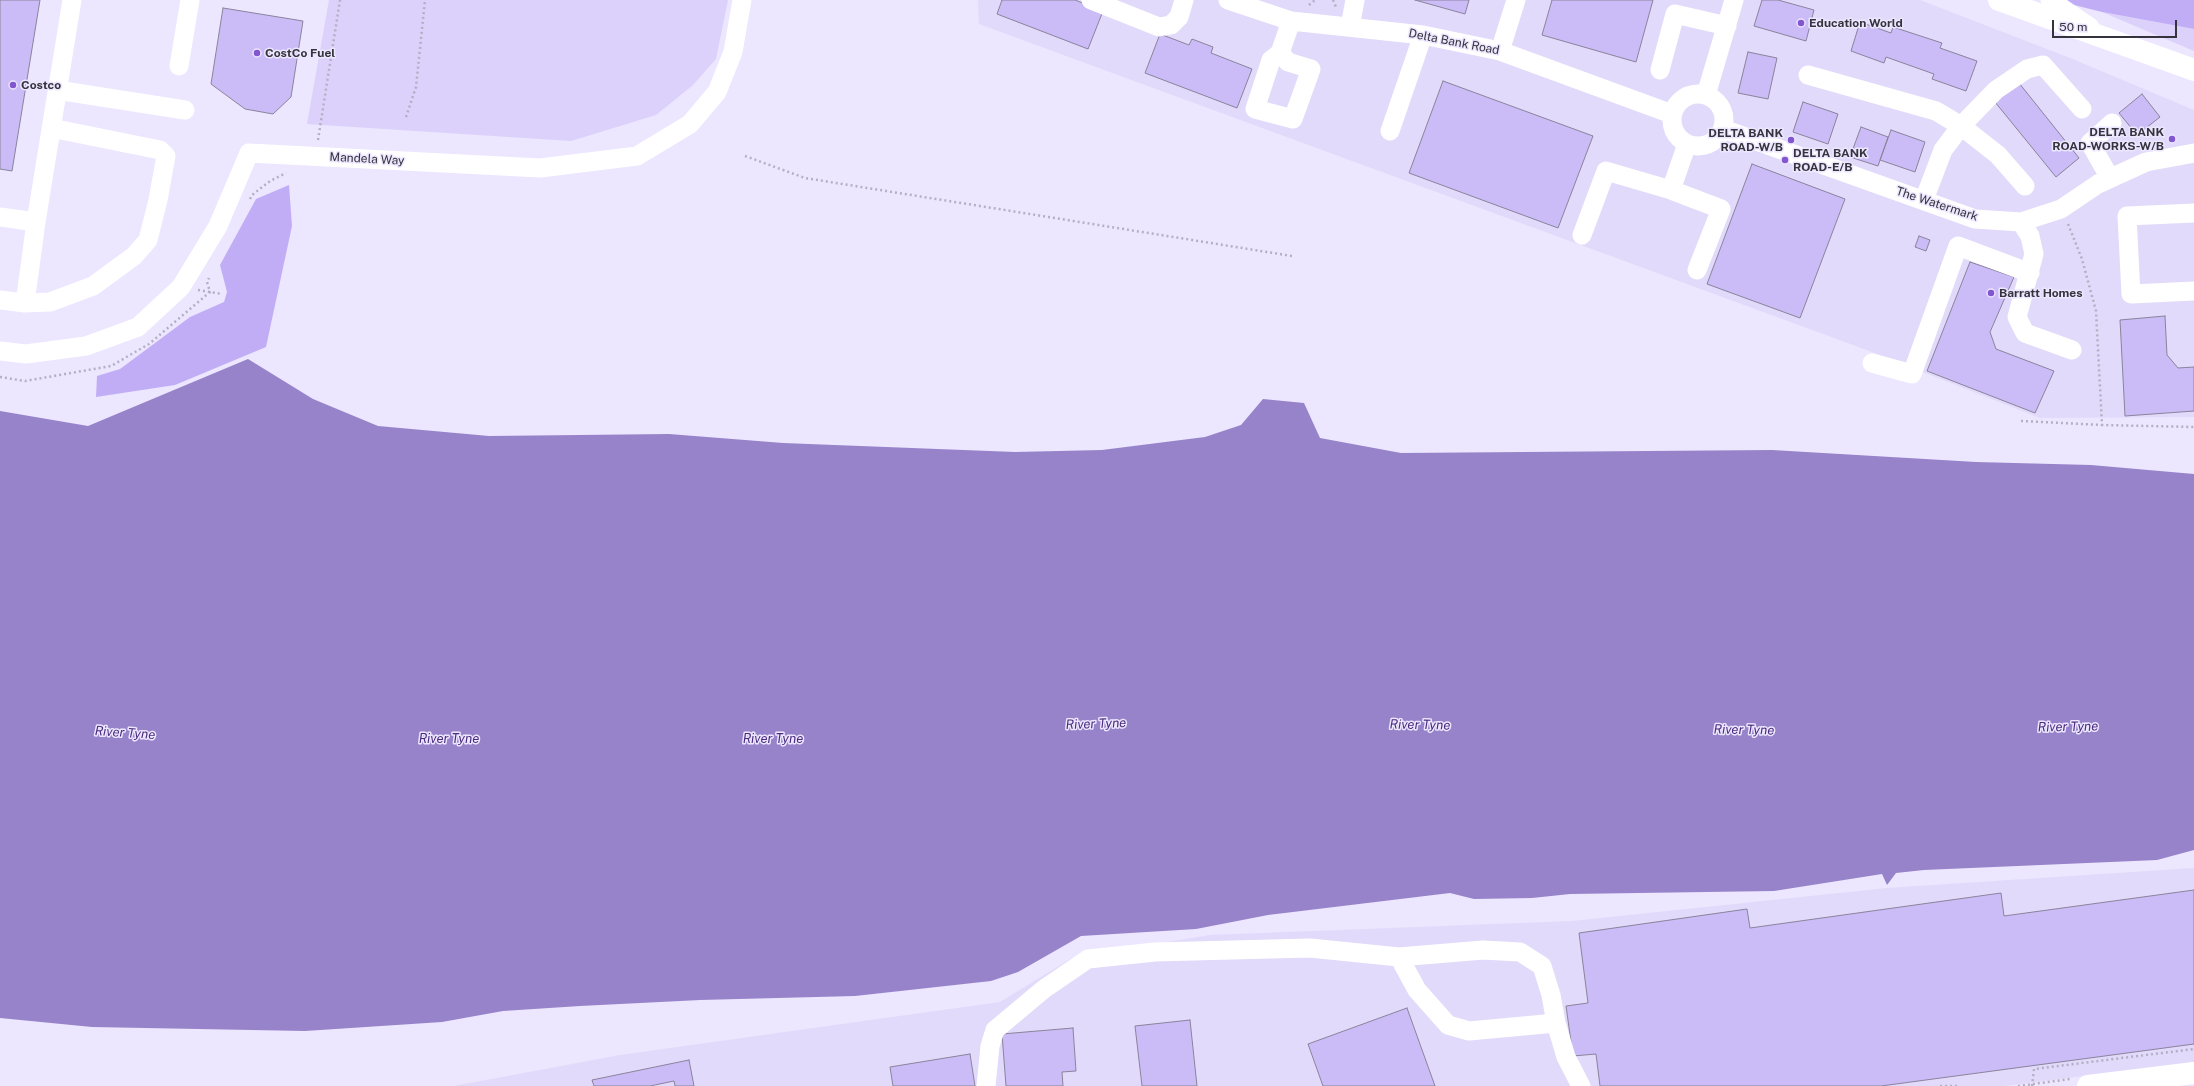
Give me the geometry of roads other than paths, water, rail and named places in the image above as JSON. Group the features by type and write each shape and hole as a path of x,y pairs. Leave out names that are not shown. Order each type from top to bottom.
{"main road":[{"path":"1998,0 2194,70"},
{"path":"2088,1086 2194,1073"}],"street":[{"path":"26,303 36,222 72,0"},
{"path":"179,66 190,0"},
{"name":"Mandela Way","path":"0,351 26,354 86,346 138,327 181,287 218,226 249,152 540,168 637,156 690,124 717,92 733,52 742,0"},
{"path":"1092,0 1159,27 1171,25 1179,17 1184,0"},
{"name":"Delta Bank Road","path":"1228,0 1292,21 1423,35 1500,51 1672,114"},
{"path":"1350,27 1355,0"},
{"path":"1500,51 1516,0"},
{"path":"1706,95 1734,0"},
{"path":"2050,0 2113,42"},
{"path":"1660,70 1677,7 1727,26"},
{"path":"1280,53 1292,21"},
{"path":"1390,131 1423,35"},
{"path":"1924,200 1943,150 1961,126 1996,90 2027,69 2043,65 2082,108"},
{"path":"1808,75 1936,111 1961,126 1998,155 2025,186"},
{"path":"57,90 185,110"},
{"path":"1689,95 1706,95 1714,99 1722,109 1724,121 1723,129 1718,137 1708,144 1695,146 1687,144 1674,132 1672,114 1675,106 1689,95"},
{"path":"2110,178 2090,143 2112,123"},
{"path":"0,300 26,303 50,302 93,286 134,256 148,240 158,200 166,156 160,150 51,128"},
{"name":"The Watermark","path":"1723,129 1975,219 2021,222 2061,209 2098,184 2146,162 2194,153"},
{"path":"1671,190 1687,144"},
{"path":"1582,234 1606,172 1671,190 1721,209 1697,270"},
{"path":"2194,213 2127,216 2131,294 2194,291"},
{"path":"0,217 36,222"},
{"path":"2021,222 2030,236 2034,254 2017,317 2025,333 2072,350"},
{"path":"1872,363 1912,374 1958,246 2030,273"},
{"path":"986,1086 990,1046 996,1030 1044,989 1088,959 1155,952 1310,948 1400,957 1483,950 1520,952 1542,966 1551,995 1556,1023 1566,1058 1581,1086"},
{"path":"1400,957 1417,990 1448,1025 1469,1031 1494,1030 1539,1023 1556,1023"}],"water":[{"name":"River Tyne","path":"248,359 313,399 378,426 489,436 669,434 783,443 1015,452 1102,450 1205,437 1241,425 1263,399 1304,403 1320,438 1401,453 1772,450 1976,462 2091,465 2194,474 2194,850 2157,860 1924,870 1896,873 1887,885 1882,874 1774,891 1570,894 1532,898 1474,899 1450,893 1268,915 1196,929 1081,936 1018,972 991,981 855,996 700,1000 580,1006 503,1011 442,1022 305,1031 92,1027 0,1018 0,411 88,426"}],"place":[{"name":"Education World","path":"1801,23"},
{"name":"CostCo Fuel","path":"257,53"},
{"name":"Costco","path":"13,85"},
{"name":"DELTA BANK ROAD-WORKS-W/B","path":"2172,139"},
{"name":"DELTA BANK ROAD-W/B","path":"1791,140"},
{"name":"DELTA BANK ROAD-E/B","path":"1785,160"},
{"name":"Barratt Homes","path":"1991,293"}]}
